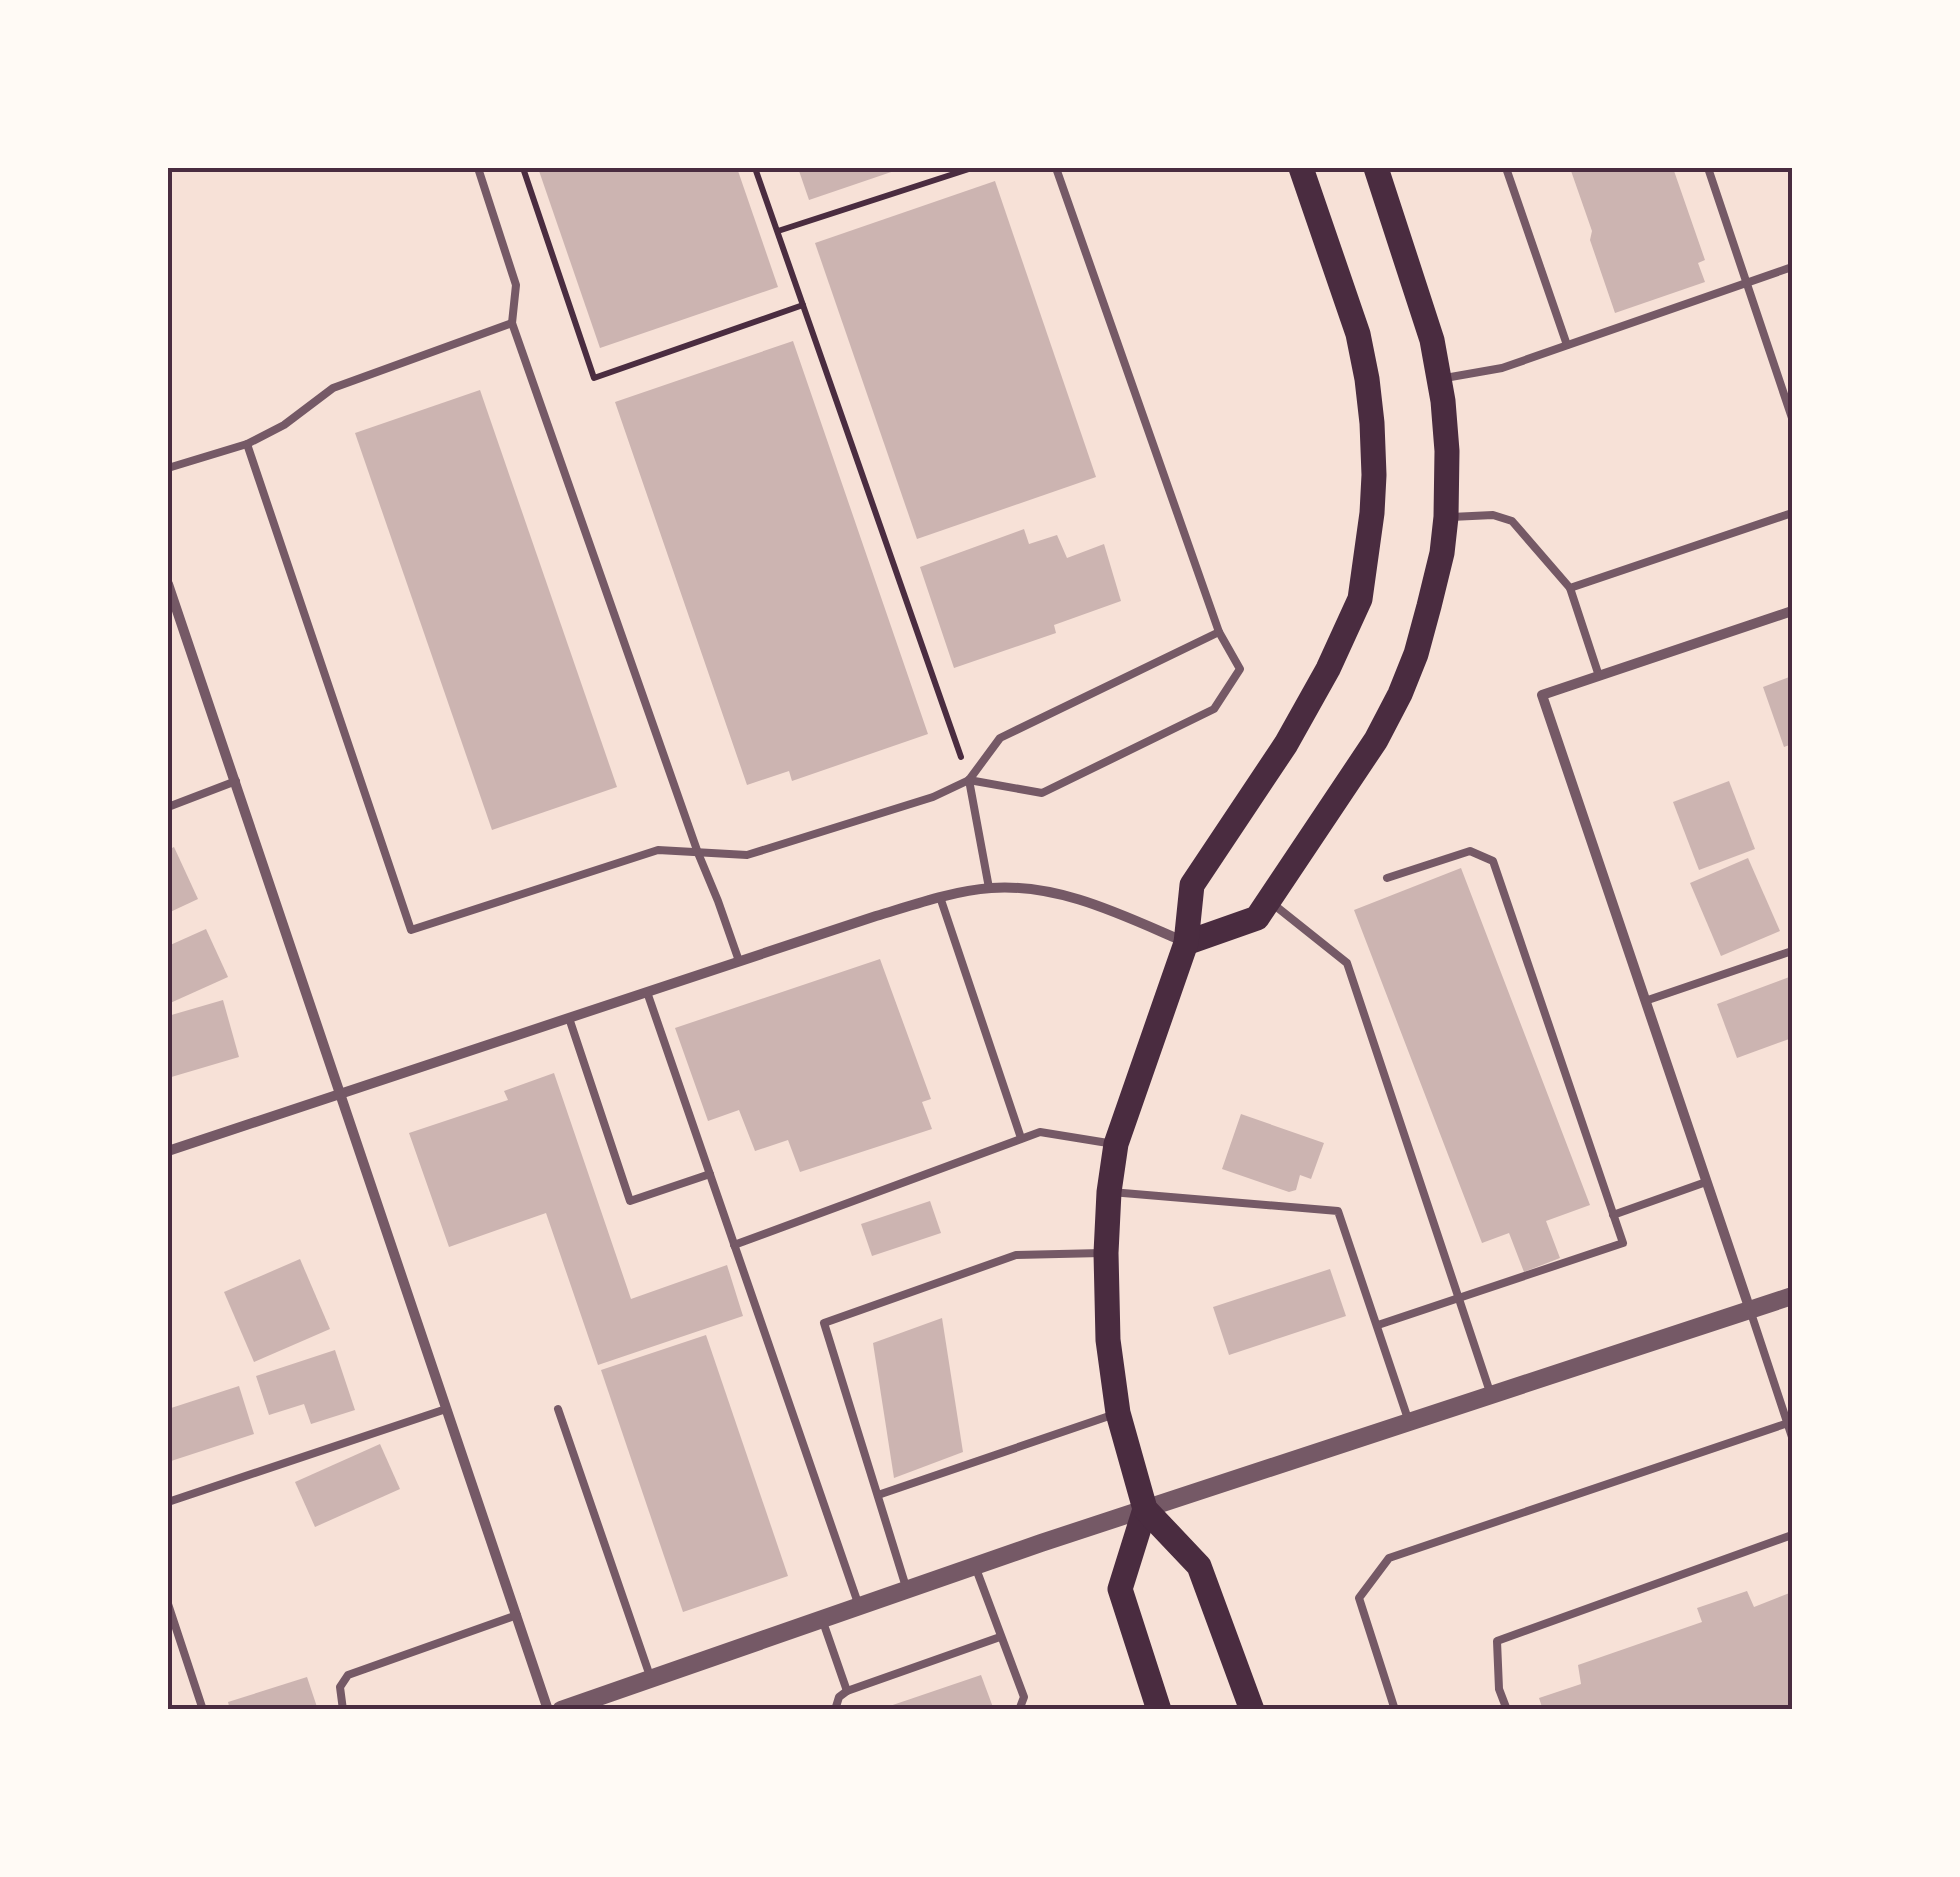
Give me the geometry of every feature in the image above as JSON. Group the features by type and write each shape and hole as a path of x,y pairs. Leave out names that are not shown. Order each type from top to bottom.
{"main road":[{"path":"1252,1710 1199,1566 1145,1509 1118,1413 1108,1340 1106,1253 1116,1144 1186,943 1192,885 1286,744 1328,669 1360,599 1374,475 1368,379 1358,334 1301,168"},
{"path":"1186,943 1257,918 1376,740 1416,654 1442,553 1447,451 1440,379 1432,340 1376,168"},
{"path":"1145,1509 1120,1590 1159,1710"}],"street":[{"path":"168,584 548,1710"},
{"path":"1750,1310 1542,695 1792,611"},
{"path":"168,1151 940,897 990,888 1029,889 1112,910 1186,943"},
{"path":"562,1710 975,1566 1792,1296"}],"lane":[{"path":"478,168 516,285 512,322 739,961"},
{"path":"969,780 1042,792 1214,709 1240,669 1219,632 1056,168"},
{"path":"1506,168 1568,345"},
{"path":"1708,168 1792,418"},
{"path":"1440,379 1490,371 1792,267"},
{"path":"168,468 247,444 284,425 333,388 512,322"},
{"path":"247,444 411,930 658,850 748,855 933,797 969,780 1000,738 1219,632"},
{"path":"1570,588 1792,513"},
{"path":"1446,517 1493,515 1512,521 1570,588 1599,676"},
{"path":"969,780 990,888"},
{"path":"168,807 236,782"},
{"path":"1378,1325 1623,1243 1493,861 1470,851 1387,878"},
{"path":"940,897 1021,1138"},
{"path":"1269,901 1347,963 1491,1395"},
{"path":"1645,1001 1792,952"},
{"path":"647,992 859,1606"},
{"path":"569,1018 630,1201 710,1174"},
{"path":"734,1245 1040,1132 1116,1144"},
{"path":"1613,1214 1706,1182"},
{"path":"1109,1192 1338,1211 1409,1422"},
{"path":"907,1590 824,1323 1016,1255 1106,1253"},
{"path":"1750,1310 1792,1437"},
{"path":"168,1502 446,1409"},
{"path":"558,1410 651,1679"},
{"path":"878,1494 1118,1413"},
{"path":"1395,1710 1358,1598 1389,1558 1788,1423"},
{"path":"1506,1710 1496,1641 1792,1535"},
{"path":"975,1566 1024,1697 1020,1710"},
{"path":"168,1604 203,1710"},
{"path":"343,1710 340,1687 348,1675 517,1615"},
{"path":"822,1619 847,1690"},
{"path":"835,1710 838,1697 847,1690 1000,1637"}],"path":[{"path":"523,168 594,378 804,305"},
{"path":"756,168 969,780"},
{"path":"778,232 972,168"}],"building":[{"path":"538,168 737,168 778,287 600,348"},
{"path":"798,168 903,168 809,200"},
{"path":"1570,168 1673,168 1705,260 1698,263 1705,282 1615,313"},
{"path":"995,181 1096,477 917,539 815,243"},
{"path":"793,341 928,734 792,781 789,771 747,785 615,402"},
{"path":"480,390 617,787 492,830 355,433"},
{"path":"1024,529 1029,544 1057,535 1067,558 1104,544 1121,601 1054,625 1056,633 954,668 920,567"},
{"path":"1792,676 1792,744 1784,747 1763,687"},
{"path":"1729,781 1755,849 1699,870 1673,802"},
{"path":"174,847 198,899 168,913 168,850"},
{"path":"1748,858 1780,931 1721,956 1690,883"},
{"path":"1461,868 1590,1205 1546,1221 1560,1258 1524,1272 1509,1233 1482,1243 1354,910"},
{"path":"206,929 228,977 168,1004 168,946"},
{"path":"880,959 931,1099 922,1102 932,1129 800,1172 788,1140 755,1151 739,1110 708,1121 675,1028"},
{"path":"1792,976 1792,1038 1737,1058 1717,1004"},
{"path":"223,1000 239,1057 168,1078 168,1016"},
{"path":"554,1073 631,1299 727,1265 743,1316 598,1365 546,1213 449,1247 409,1133 508,1100 504,1091"},
{"path":"1241,1114 1324,1143 1311,1179 1300,1175 1296,1190 1289,1192 1222,1169"},
{"path":"930,1201 941,1233 872,1256 861,1224"},
{"path":"300,1259 330,1329 254,1362 224,1292"},
{"path":"1330,1269 1346,1316 1229,1355 1213,1307"},
{"path":"942,1318 963,1452 894,1478 873,1343"},
{"path":"706,1335 788,1576 683,1612 601,1370"},
{"path":"335,1350 355,1410 311,1424 304,1404 269,1415 256,1376"},
{"path":"239,1386 254,1434 168,1462 168,1409"},
{"path":"380,1444 400,1489 315,1527 295,1482"},
{"path":"1747,1591 1754,1607 1792,1592 1792,1710 1543,1710 1539,1698 1581,1684 1578,1665 1702,1622 1697,1608"},
{"path":"981,1675 994,1710 881,1710 881,1709"},
{"path":"307,1677 318,1710 230,1710 228,1702"}]}
